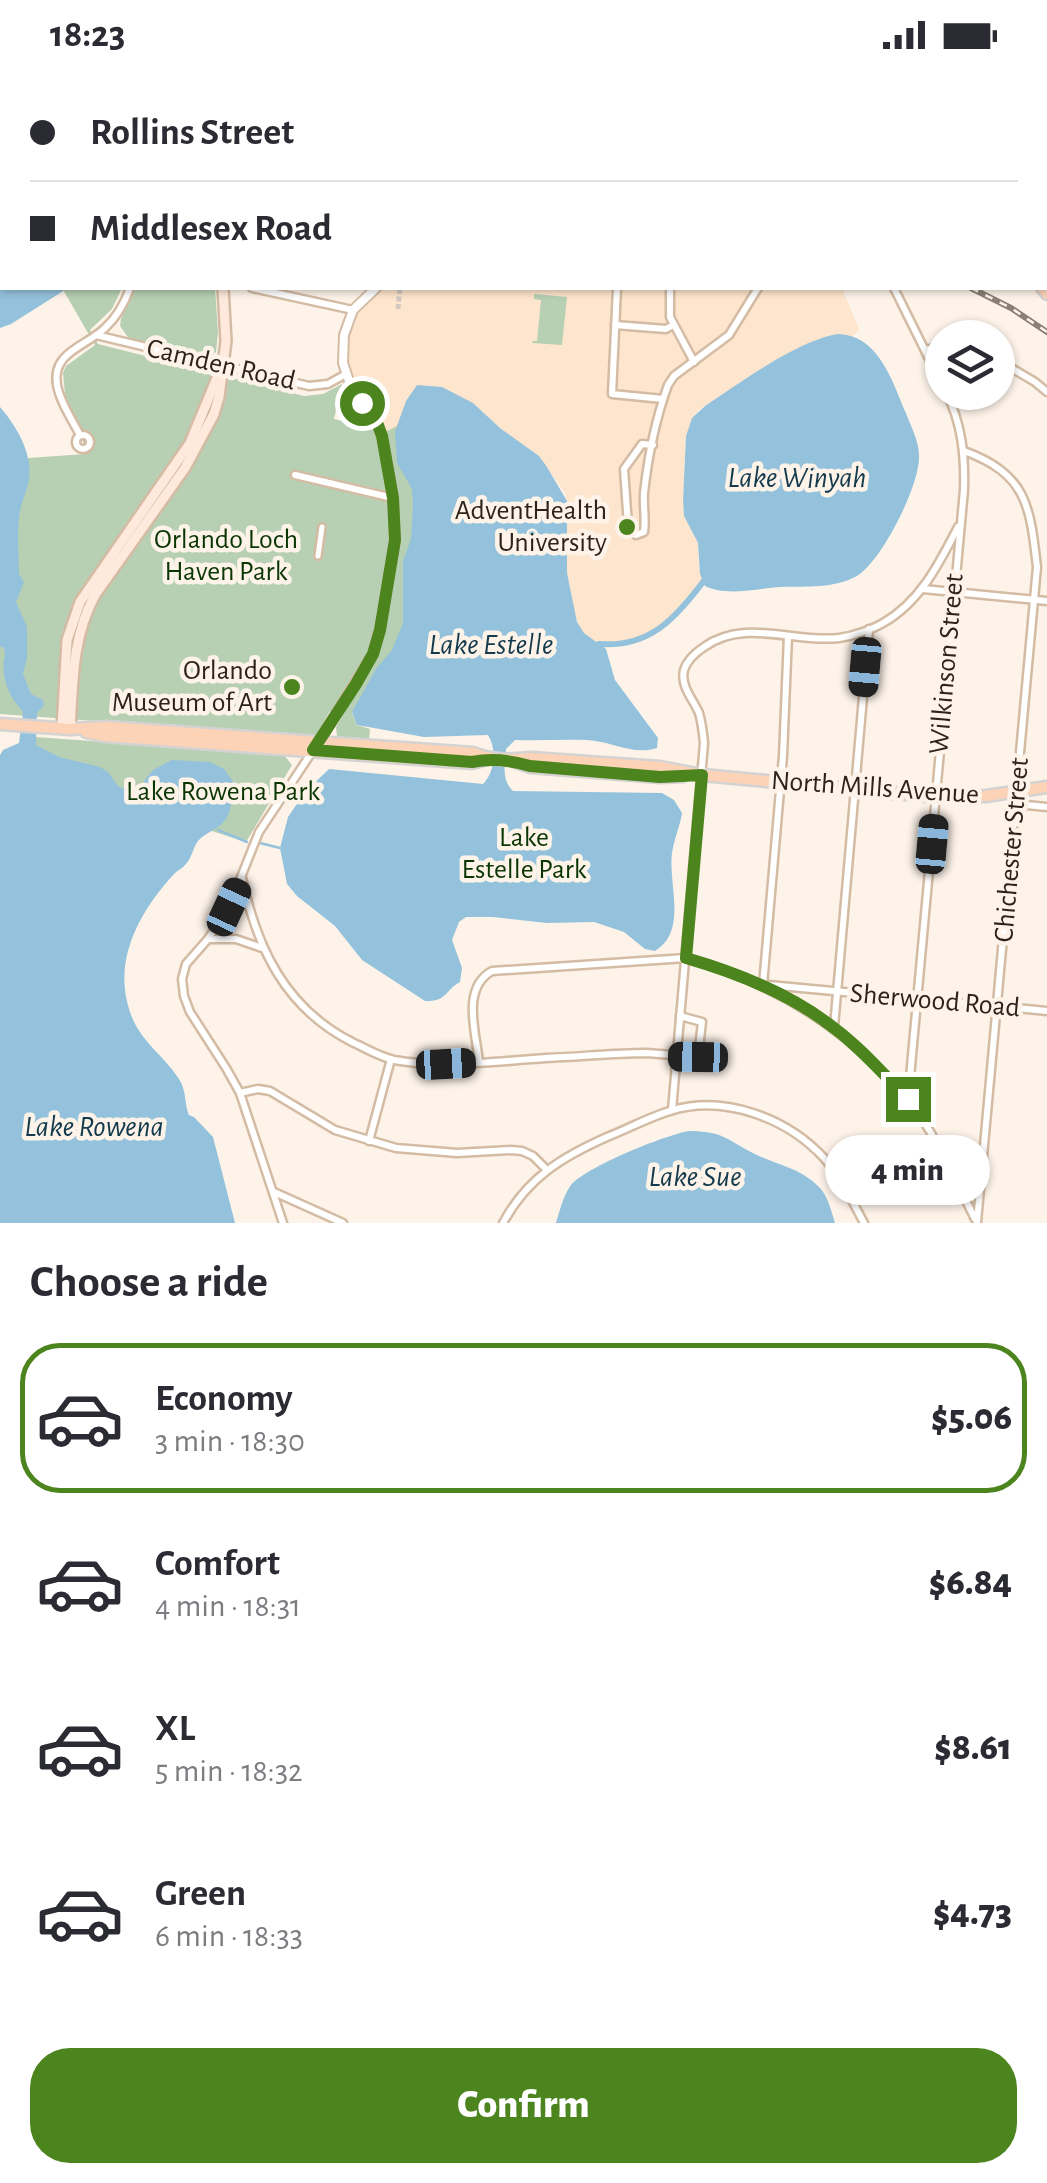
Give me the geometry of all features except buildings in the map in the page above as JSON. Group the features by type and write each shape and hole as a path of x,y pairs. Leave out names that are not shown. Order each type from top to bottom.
{"main road":[{"path":"89,70 123,70"},
{"path":"66,728 81,624 190,443 222,366 226,319 223,290"},
{"name":"North Mills Avenue","path":"0,724 66,728 105,736 473,753 530,766 642,776 702,775 936,797 1017,798 1047,787"}],"street":[{"path":"80,436 60,394 56,375 64,356 106,328 129,290"},
{"path":"261,290 353,310"},
{"path":"283,1223 240,1093 190,1012 182,979 186,964 229,907 258,832 356,684 378,638 395,540 393,498 380,428 357,396 343,363 344,335 353,310 374,290"},
{"path":"617,290 612,394 663,399"},
{"path":"670,290 670,317 694,362"},
{"path":"653,445 642,444 624,468 628,526 636,535 644,532 646,526 644,497 668,384 728,334 757,290"},
{"path":"895,290 925,350"},
{"path":"116,316 115,330 122,342"},
{"path":"615,321 666,329 673,326"},
{"name":"Camden Road","path":"96,335 310,386 328,384 346,374"},
{"path":"1015,370 1047,392"},
{"name":"Wilkinson Street","path":"908,1099 964,490 964,451 953,410"},
{"name":"Chichester Street","path":"964,451 986,459 1017,483 1033,538 1036,567 977,1223"},
{"path":"294,475 393,498"},
{"path":"318,556 322,527"},
{"name":"Wilkinson Street","path":"868,629 884,623 922,589 958,527"},
{"path":"922,589 1047,601"},
{"path":"672,1110 704,743 703,726 683,676 692,656 720,636 737,632 841,638 868,629 834,1027"},
{"path":"763,985 781,782 788,636"},
{"path":"1017,798 1047,807"},
{"path":"242,878 262,948 298,1002 339,1035 391,1059 446,1064 646,1053 698,1057 702,1022 680,1016"},
{"path":"208,939 236,939 262,948"},
{"path":"479,1062 472,1006 476,985 492,972 686,958 716,966 763,985 834,1027 908,1099 977,1223"},
{"name":"Sherwood Road","path":"763,985 1047,1012"},
{"path":"370,1141 391,1059"},
{"path":"240,1093 270,1090 335,1130 396,1148 428,1152 522,1151 546,1169"},
{"path":"503,1223 521,1195 546,1169 586,1146 672,1110 701,1106 738,1110 772,1119 788,1129 822,1156 841,1180 864,1223"},
{"path":"961,1191 972,1194 980,1189"},
{"path":"273,1192 343,1223"}],"shaded area":[{"path":"382,290 844,290 859,329 853,336 820,338 698,410 686,436 683,501 684,515 698,543 703,582 668,623 647,637 615,646 599,644 577,622 567,573 567,501 539,456 473,403 386,432 357,388 348,362 350,330 371,296"}],"green space":[{"name":"Orlando Loch Haven Park","path":"63,290 121,290 112,309 90,330 98,344 304,396 323,394 342,384 348,397 339,397 334,419 385,432 397,426 403,410 413,471 417,612 352,713 357,725 370,729 369,740 337,737 336,727 345,712 330,711 315,737 0,714 0,460 85,454 82,435 65,394 63,373 66,366 95,345"},
{"path":"134,290 215,290 216,352 202,357 130,340 120,326"},
{"path":"534,294 567,297 562,345 532,343 537,341 541,300 534,299"},
{"name":"Lake Rowena Park","path":"36,737 284,755 292,765 246,842 34,774"}],"water":[{"path":"0,290 65,290 11,324 0,328"},
{"name":"Lake Winyah","path":"838,334 864,342 882,361 916,438 919,455 914,484 888,539 867,568 839,583 733,591 705,586 700,574 698,543 684,516 686,436 692,418 770,364 805,345"},
{"name":"Lake Estelle","path":"417,385 442,387 473,403 539,456 547,467 567,501 567,573 577,622 584,633 606,649 615,680 658,738 657,748 648,750 587,740 515,740 506,749 509,787 513,791 662,793 674,800 682,813 671,866 674,920 665,942 655,951 645,949 624,932 594,922 466,917 459,922 452,940 462,968 460,982 442,998 432,1001 425,1001 362,960 335,926 297,896 287,884 280,848 288,817 305,792 329,769 483,784 492,767 494,753 488,735 424,737 357,725 352,712 376,669 392,650 403,623 403,561 411,539 413,504 412,489 397,463 395,432 406,401"},
{"name":"Lake Rowena","path":"0,407 22,440 30,469 18,525 19,574 24,582 16,602 27,627 23,674 31,694 43,700 44,705 37,713 36,745 59,757 100,767 118,786 130,792 137,790 153,770 172,760 210,762 224,769 234,783 227,818 198,841 188,861 162,888 140,920 124,974 134,1022 179,1079 189,1115 213,1137 235,1223 0,1223 0,755 19,743 23,712 6,685 4,648 0,646"},
{"name":"Lake Sue","path":"689,1131 717,1135 804,1175 825,1195 835,1223 556,1223 566,1194 579,1178 627,1153"}],"waterway":[{"path":"599,644 617,644 646,636 671,619 703,582"},
{"path":"218,830 247,842"},
{"path":"260,843 280,848"}],"tunnel":[{"path":"398,309 400,290"}],"railway":[{"path":"975,290 1047,332"}],"place":[{"name":"AdventHealth University","path":"627,527"},
{"name":"Orlando Museum of Art","path":"292,687"}],"route":[{"path":"362,403 376,420 382,436 393,498 395,540 373,654 313,750 472,762 510,760 530,766 660,777 702,775 686,958 763,985 834,1027 908,1099"}],"park label":[{"name":"Lake Estelle Park","path":"524,854"}]}
